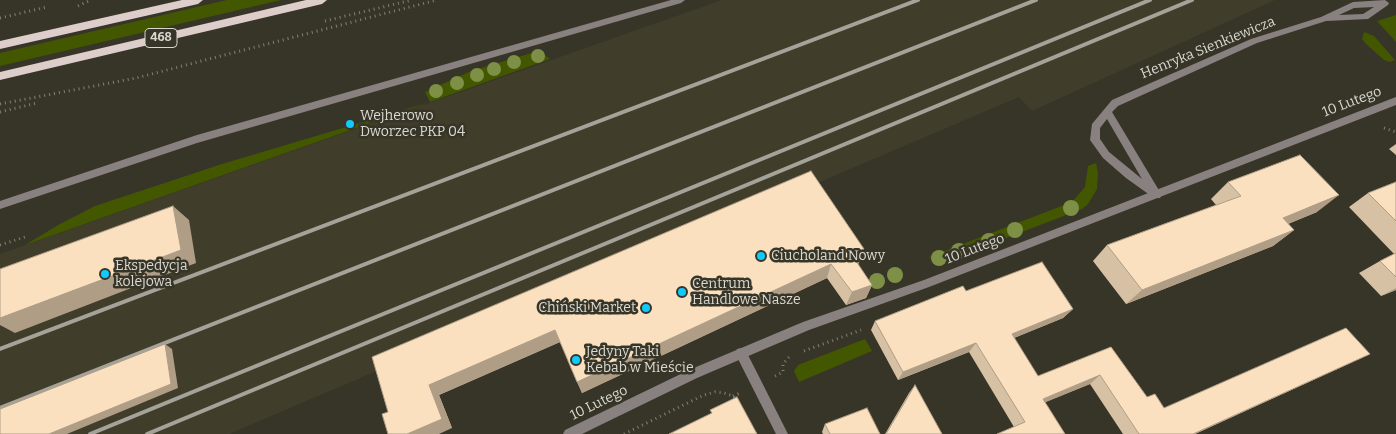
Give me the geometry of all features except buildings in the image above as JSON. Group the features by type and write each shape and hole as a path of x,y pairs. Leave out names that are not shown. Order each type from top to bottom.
{"main road":[{"name":"468","path":"0,45 198,0"},
{"name":"468","path":"0,76 322,0"}],"street":[{"path":"0,205 196,139 681,0"},
{"name":"Henryka Sienkiewicza","path":"1324,19 1365,17 1388,1"},
{"name":"Henryka Sienkiewicza","path":"1157,195 1129,175 1106,154 1095,140 1095,128 1116,103 1254,41 1324,19 1353,5 1388,1"},
{"name":"10 Lutego","path":"569,434 741,353 807,326 925,284 1396,101"},
{"path":"1108,113 1157,195"},
{"path":"741,353 782,434"}],"path":[{"path":"0,104 38,95 136,78 437,0"},
{"path":"0,18 47,7"},
{"path":"0,112 37,103"},
{"path":"1384,128 1396,132"},
{"path":"0,246 25,237"},
{"path":"624,434 704,395 715,392 733,396 741,404"}],"shaded area":[{"path":"722,0 1275,0 1032,111 1019,97 229,434 0,434 0,254"}],"green space":[{"path":"227,0 281,0 0,66 0,53"},
{"path":"1396,15 1396,42 1377,21"},
{"path":"1364,32 1374,36 1395,60 1390,62 1384,60 1366,44 1362,39"},
{"path":"535,52 542,53 550,59 430,102 425,92 471,71"},
{"path":"430,102 25,245 95,206 222,164"},
{"path":"1096,163 1098,173 1097,189 1088,204 1082,209 938,264 929,257 1072,202 1085,187 1088,166"},
{"path":"865,339 872,351 799,382 794,371 798,365"}],"railway":[{"path":"0,349 918,0"},
{"path":"0,408 1036,0"},
{"path":"90,434 1150,0"},
{"path":"147,434 1192,0"}],"place":[{"name":"Wejherowo Dworzec PKP 04","path":"350,124"},
{"name":"Ciucholand Nowy","path":"761,256"},
{"name":"Ekspedycja kolejowa","path":"105,274"},
{"name":"Centrum Handlowe Nasze","path":"682,292"},
{"name":"Chiński Market","path":"646,308"},
{"name":"Jedyny Taki Kebab w Mieście","path":"576,360"}]}
